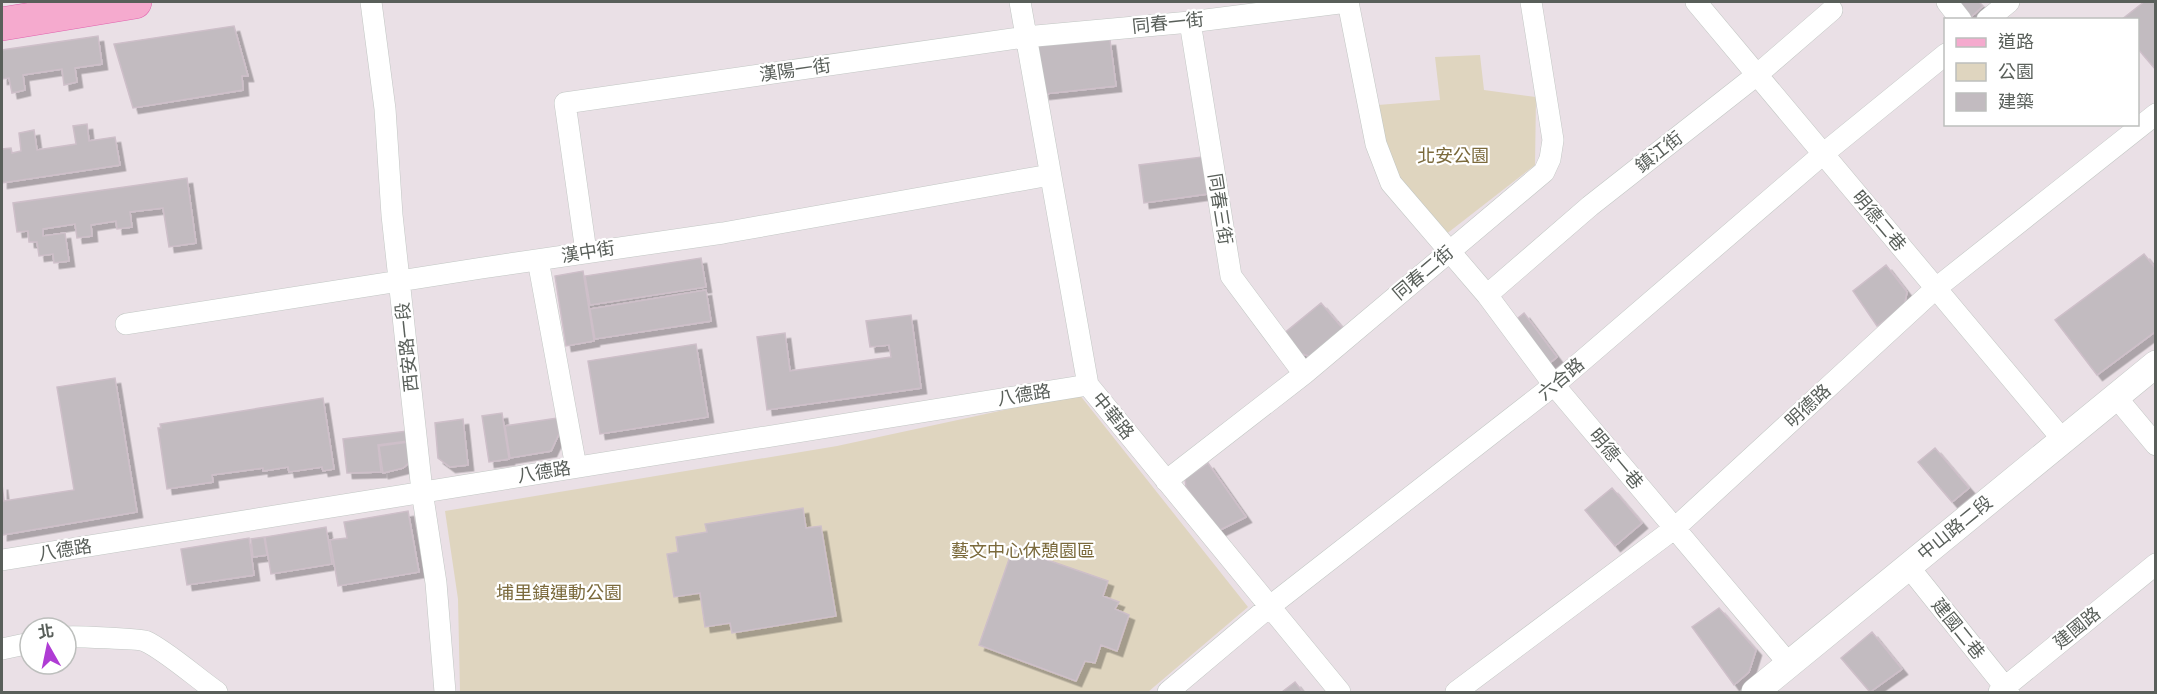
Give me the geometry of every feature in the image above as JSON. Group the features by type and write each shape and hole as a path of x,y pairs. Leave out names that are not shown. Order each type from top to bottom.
{"main road":[{"path":"2,24 135,2"}],"street":[{"name":"西安路一段","path":"370,2 385,109 392,215 422,491 436,583 445,693"},
{"name":"中華路","path":"1020,2 1088,385 1340,693"},
{"name":"同春一街","path":"1025,37 1190,22 1347,2"},
{"name":"明德一巷","path":"1347,2 1376,144 1391,183 1486,295 1554,386 1789,664"},
{"name":"同春二街","path":"1166,481 1304,374 1544,172 1550,159 1553,140 1531,2"},
{"name":"明德二巷","path":"1696,2 2062,440"},
{"path":"1947,2 1959,18"},
{"path":"1989,18 2009,2"},
{"name":"鎮江街","path":"1486,295 1590,206 1758,74 1832,10"},
{"name":"同春三街","path":"1190,22 1231,276 1304,374"},
{"name":"漢陽一街","path":"586,252 565,103 1025,37"},
{"name":"六合路","path":"1168,693 1269,607 1554,386 1823,154 1944,56"},
{"name":"明德路","path":"1456,693 1675,528 1935,289 2156,114"},
{"name":"漢中街","path":"126,324 586,252 723,233 1050,175"},
{"path":"538,260 576,467"},
{"name":"中山路二段","path":"1755,693 2156,364"},
{"name":"八德路","path":"2,560 1088,385"},
{"path":"2116,397 2156,445"},
{"name":"建國路","path":"2004,691 2156,564"},
{"name":"建國二巷","path":"1908,566 2004,691"},
{"path":"78,635 114,640 144,640 217,693"},
{"path":"2,649 18,646"}],"green space":[{"name":"北安公園","path":"1480,55 1484,90 1536,97 1535,165 1445,235 1389,176 1378,105 1440,100 1435,57"},
{"path":"1079,394 1248,607 1148,692 460,692 458,599 445,511 837,446"}],"building":[{"path":"1958,2 1979,2 1983,6 1971,17"},
{"path":"2144,2 2156,2 2156,70 2139,50 2139,18 2124,18"},
{"path":"234,26 248,76 242,76 243,90 133,108 114,44"},
{"path":"98,36 102,64 75,68 77,82 64,85 62,69 23,75 25,90 12,93 9,78 2,79 2,50"},
{"path":"1110,40 1116,86 1044,94 1038,46"},
{"path":"87,124 89,141 115,137 120,165 2,183 2,149 11,148 12,153 21,151 19,133 34,130 37,150 76,144 73,126"},
{"path":"1202,157 1207,194 1144,203 1139,165"},
{"path":"187,178 196,243 169,247 163,208 130,212 132,227 117,229 116,221 91,225 92,236 77,238 75,224 43,229 43,236 65,233 69,261 54,263 53,254 39,256 37,242 29,242 28,231 17,232 13,203"},
{"path":"2144,254 2156,269 2156,331 2097,375 2055,320"},
{"path":"701,258 706,287 590,305 585,276"},
{"path":"1886,265 1907,292 1904,307 1877,326 1853,291"},
{"path":"583,271 594,341 566,346 555,276"},
{"path":"706,290 711,321 595,339 590,309"},
{"path":"1321,303 1344,330 1315,358 1293,351 1282,335"},
{"path":"1524,313 1557,357 1547,365 1513,322"},
{"path":"911,315 921,388 767,410 757,337 785,333 790,371 891,357 889,345 870,347 866,321"},
{"path":"696,344 708,417 600,434 588,361"},
{"path":"115,378 137,512 2,535 2,484 4,501 74,490 57,387"},
{"path":"323,398 334,469 323,471 322,467 289,472 288,467 263,471 263,468 212,475 213,482 167,489 158,428 161,428 160,424"},
{"path":"502,413 509,459 489,462 482,416"},
{"path":"557,418 559,434 551,451 510,458 505,426"},
{"path":"463,419 468,465 450,467 438,458 435,423"},
{"path":"407,431 408,441 378,445 381,472 347,473 343,439"},
{"path":"409,442 411,461 403,468 383,473 379,446"},
{"path":"1935,448 1969,488 1952,502 1918,462"},
{"path":"1208,463 1246,517 1218,531 1186,487 1185,479"},
{"path":"1612,488 1642,523 1615,546 1585,510"},
{"path":"803,508 806,528 821,526 836,616 732,633 730,623 705,627 700,593 674,597 667,554 678,552 676,537 707,532 705,524"},
{"path":"408,511 419,572 338,586 330,540 347,538 344,522"},
{"path":"326,527 332,564 271,574 265,537"},
{"path":"264,537 267,555 253,557 251,539"},
{"path":"249,538 254,575 187,585 181,549"},
{"path":"1013,548 1108,581 1103,596 1119,602 1115,609 1129,615 1117,651 1101,645 1095,663 1085,661 1076,681 979,645"},
{"path":"1719,608 1756,650 1749,672 1734,685 1692,627"},
{"path":"1872,632 1902,669 1870,692 1841,658"},
{"path":"1295,682 1303,692 1282,692"}],"park label":[{"name":"藝文中心休憩園區","path":"1023,551"},
{"name":"埔里鎮運動公園","path":"559,593"}]}
